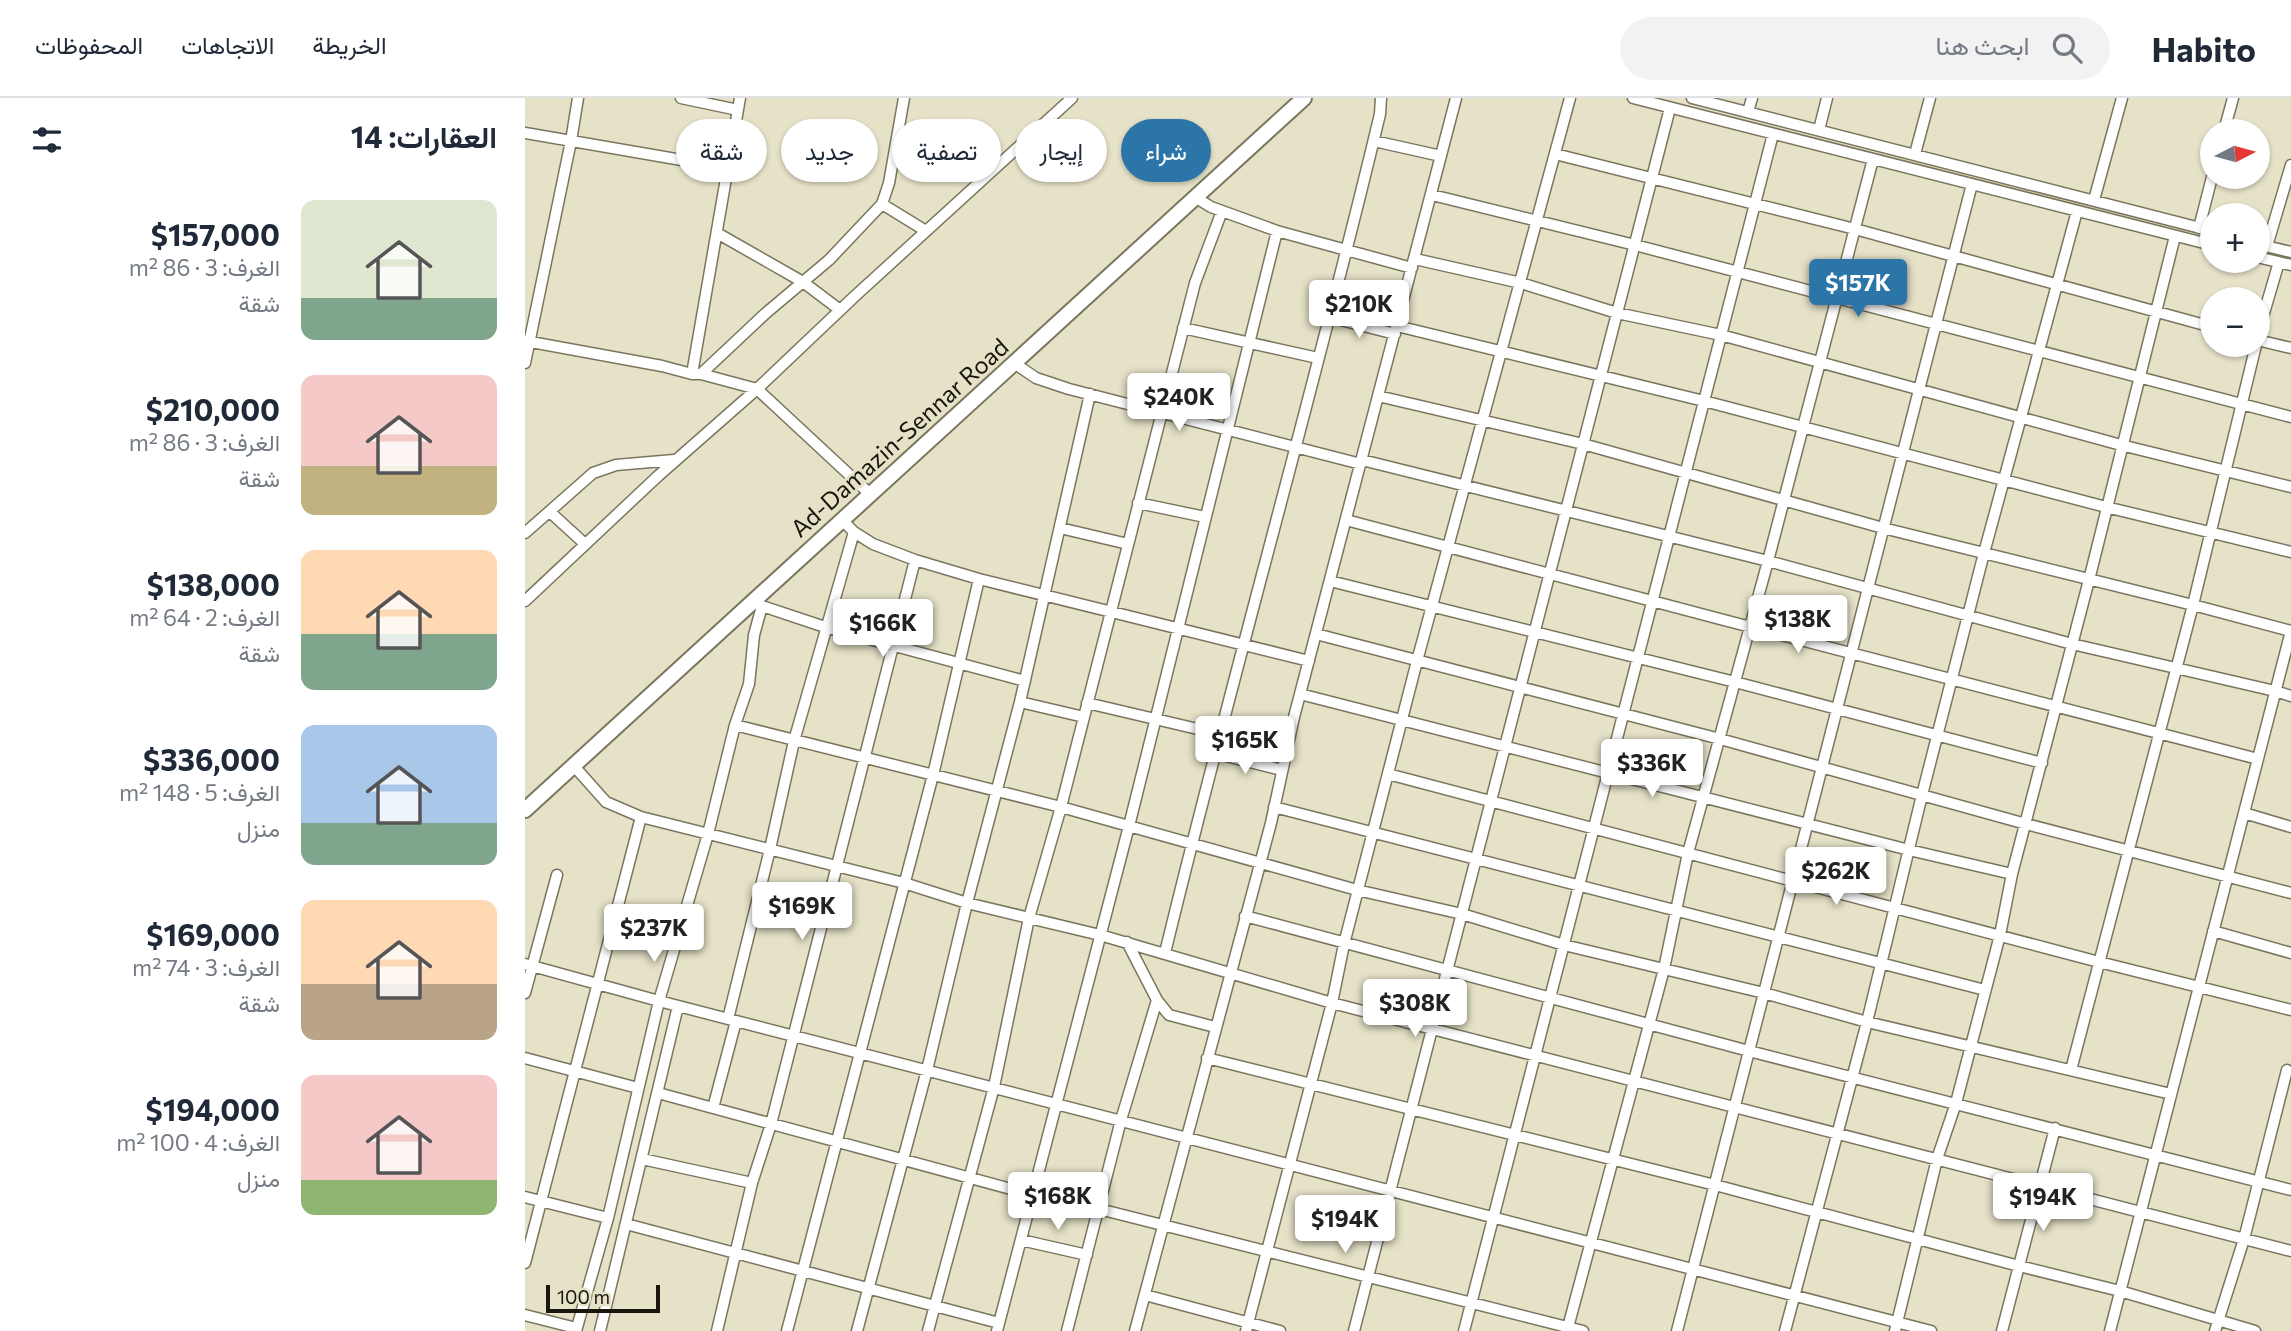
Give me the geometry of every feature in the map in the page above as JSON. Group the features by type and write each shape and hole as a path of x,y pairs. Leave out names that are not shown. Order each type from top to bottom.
{"highway":[{"name":"Ad-Damazin-Sennar Road","path":"525,810 757,604 870,494 1304,98"}],"street":[{"path":"525,363 527,342 578,98"},
{"path":"681,98 738,110"},
{"path":"736,119 740,98"},
{"path":"697,374 829,260 882,204 889,183 904,98"},
{"path":"525,601 675,460 757,389 1072,98"},
{"path":"1165,953 1214,753 1347,249 1374,141 1381,98"},
{"path":"1135,1331 1260,863 1300,694 1456,98"},
{"path":"1247,1327 1332,1003 1357,890 1417,661 1570,98"},
{"path":"1633,98 2200,242"},
{"path":"1692,98 2199,228 2209,189"},
{"path":"1748,112 1752,98"},
{"path":"1819,130 1828,98"},
{"path":"1915,154 1930,98"},
{"path":"2094,200 2122,98"},
{"path":"2227,119 2233,98"},
{"path":"1354,1331 1670,108"},
{"path":"525,133 676,159"},
{"path":"1464,1331 1773,134"},
{"path":"1374,141 1441,156"},
{"path":"1555,154 1855,229 2200,324"},
{"path":"1568,1329 1664,969 1688,853 1873,159"},
{"path":"2270,223 2291,165"},
{"path":"697,374 726,182"},
{"path":"1677,1331 1972,184"},
{"path":"1431,195 1738,271 2291,417"},
{"path":"1195,197 1221,211 1277,231 1347,249 1521,283 1617,313 1721,335 1919,391 2291,487"},
{"path":"882,204 926,231"},
{"path":"928,1331 994,1087 1029,918 1061,807 1183,328 1195,283 1221,211"},
{"path":"1785,1331 1853,1077 1968,614 2077,211"},
{"path":"626,1224 935,1306 998,1327 1156,720 1277,231"},
{"path":"717,233 803,282 840,310"},
{"path":"1896,1327 1937,1159 1956,1103 2000,935 2012,874 2175,236"},
{"path":"2270,247 2291,252"},
{"path":"2270,260 2291,265"},
{"path":"2270,294 2279,262"},
{"path":"1329,317 1502,352 1704,401 2105,507 2291,552"},
{"path":"1183,328 1318,358"},
{"path":"527,342 662,366 757,389 870,494"},
{"path":"2270,342 2291,348"},
{"path":"2071,1070 2193,604 2253,357"},
{"path":"1014,363 1036,378 1161,413 1295,447 1566,509 1868,587 2072,644 2291,696"},
{"path":"857,1331 927,1070 967,903 1020,702 1090,394"},
{"path":"1378,396 1583,444 1884,528 2193,604 2291,631 2110,1331"},
{"path":"525,533 593,474 616,465 675,460"},
{"path":"1138,503 1205,517"},
{"path":"550,512 585,544"},
{"path":"842,520 854,532 873,544 915,560 1044,596 1309,661"},
{"path":"1346,520 1851,653 1951,682 2258,759"},
{"path":"1060,528 1128,544"},
{"path":"713,1108 794,741 854,532"},
{"path":"717,1331 752,1183 771,1124 915,560"},
{"path":"787,1331 933,775 979,579"},
{"path":"1330,581 1735,682 2042,763"},
{"path":"525,1315 576,1330 608,1218 659,1001 708,834 735,725 749,684 757,604 828,628 1025,681"},
{"path":"1316,634 2291,892"},
{"path":"1300,694 2012,874"},
{"path":"1020,702 1084,717"},
{"path":"1087,703 1219,734"},
{"path":"735,725 1061,807 1357,890 1462,914 1564,945 1764,993 1867,1022 2171,1094"},
{"path":"1214,753 1282,770"},
{"path":"573,765 606,802 641,817 1127,942 1332,1003 2291,1251"},
{"path":"1388,774 2099,962 2291,1010"},
{"path":"1274,807 1985,990"},
{"path":"2244,813 2291,827"},
{"path":"525,1263 641,817"},
{"path":"525,993 529,965 557,875"},
{"path":"1245,916 1749,1051 2291,1190"},
{"path":"2213,931 2291,953"},
{"path":"1127,942 1157,1000 1169,1015 1215,1027"},
{"path":"529,965 1794,1295 1896,1327 1931,1331"},
{"path":"1067,1331 1121,1120 1157,1000"},
{"path":"600,1331 678,1006"},
{"path":"525,1058 638,1088"},
{"path":"1207,1058 1715,1185 2120,1291 2216,1326 2255,1331"},
{"path":"2216,1326 2244,1239 2287,1070"},
{"path":"658,1093 1033,1195"},
{"path":"2002,1331 2055,1128"},
{"path":"642,1159 752,1183"},
{"path":"525,1197 608,1218"},
{"path":"1099,1209 1583,1331"},
{"path":"1021,1240 1087,1255"},
{"path":"1145,1295 1247,1327 1280,1331"}]}
